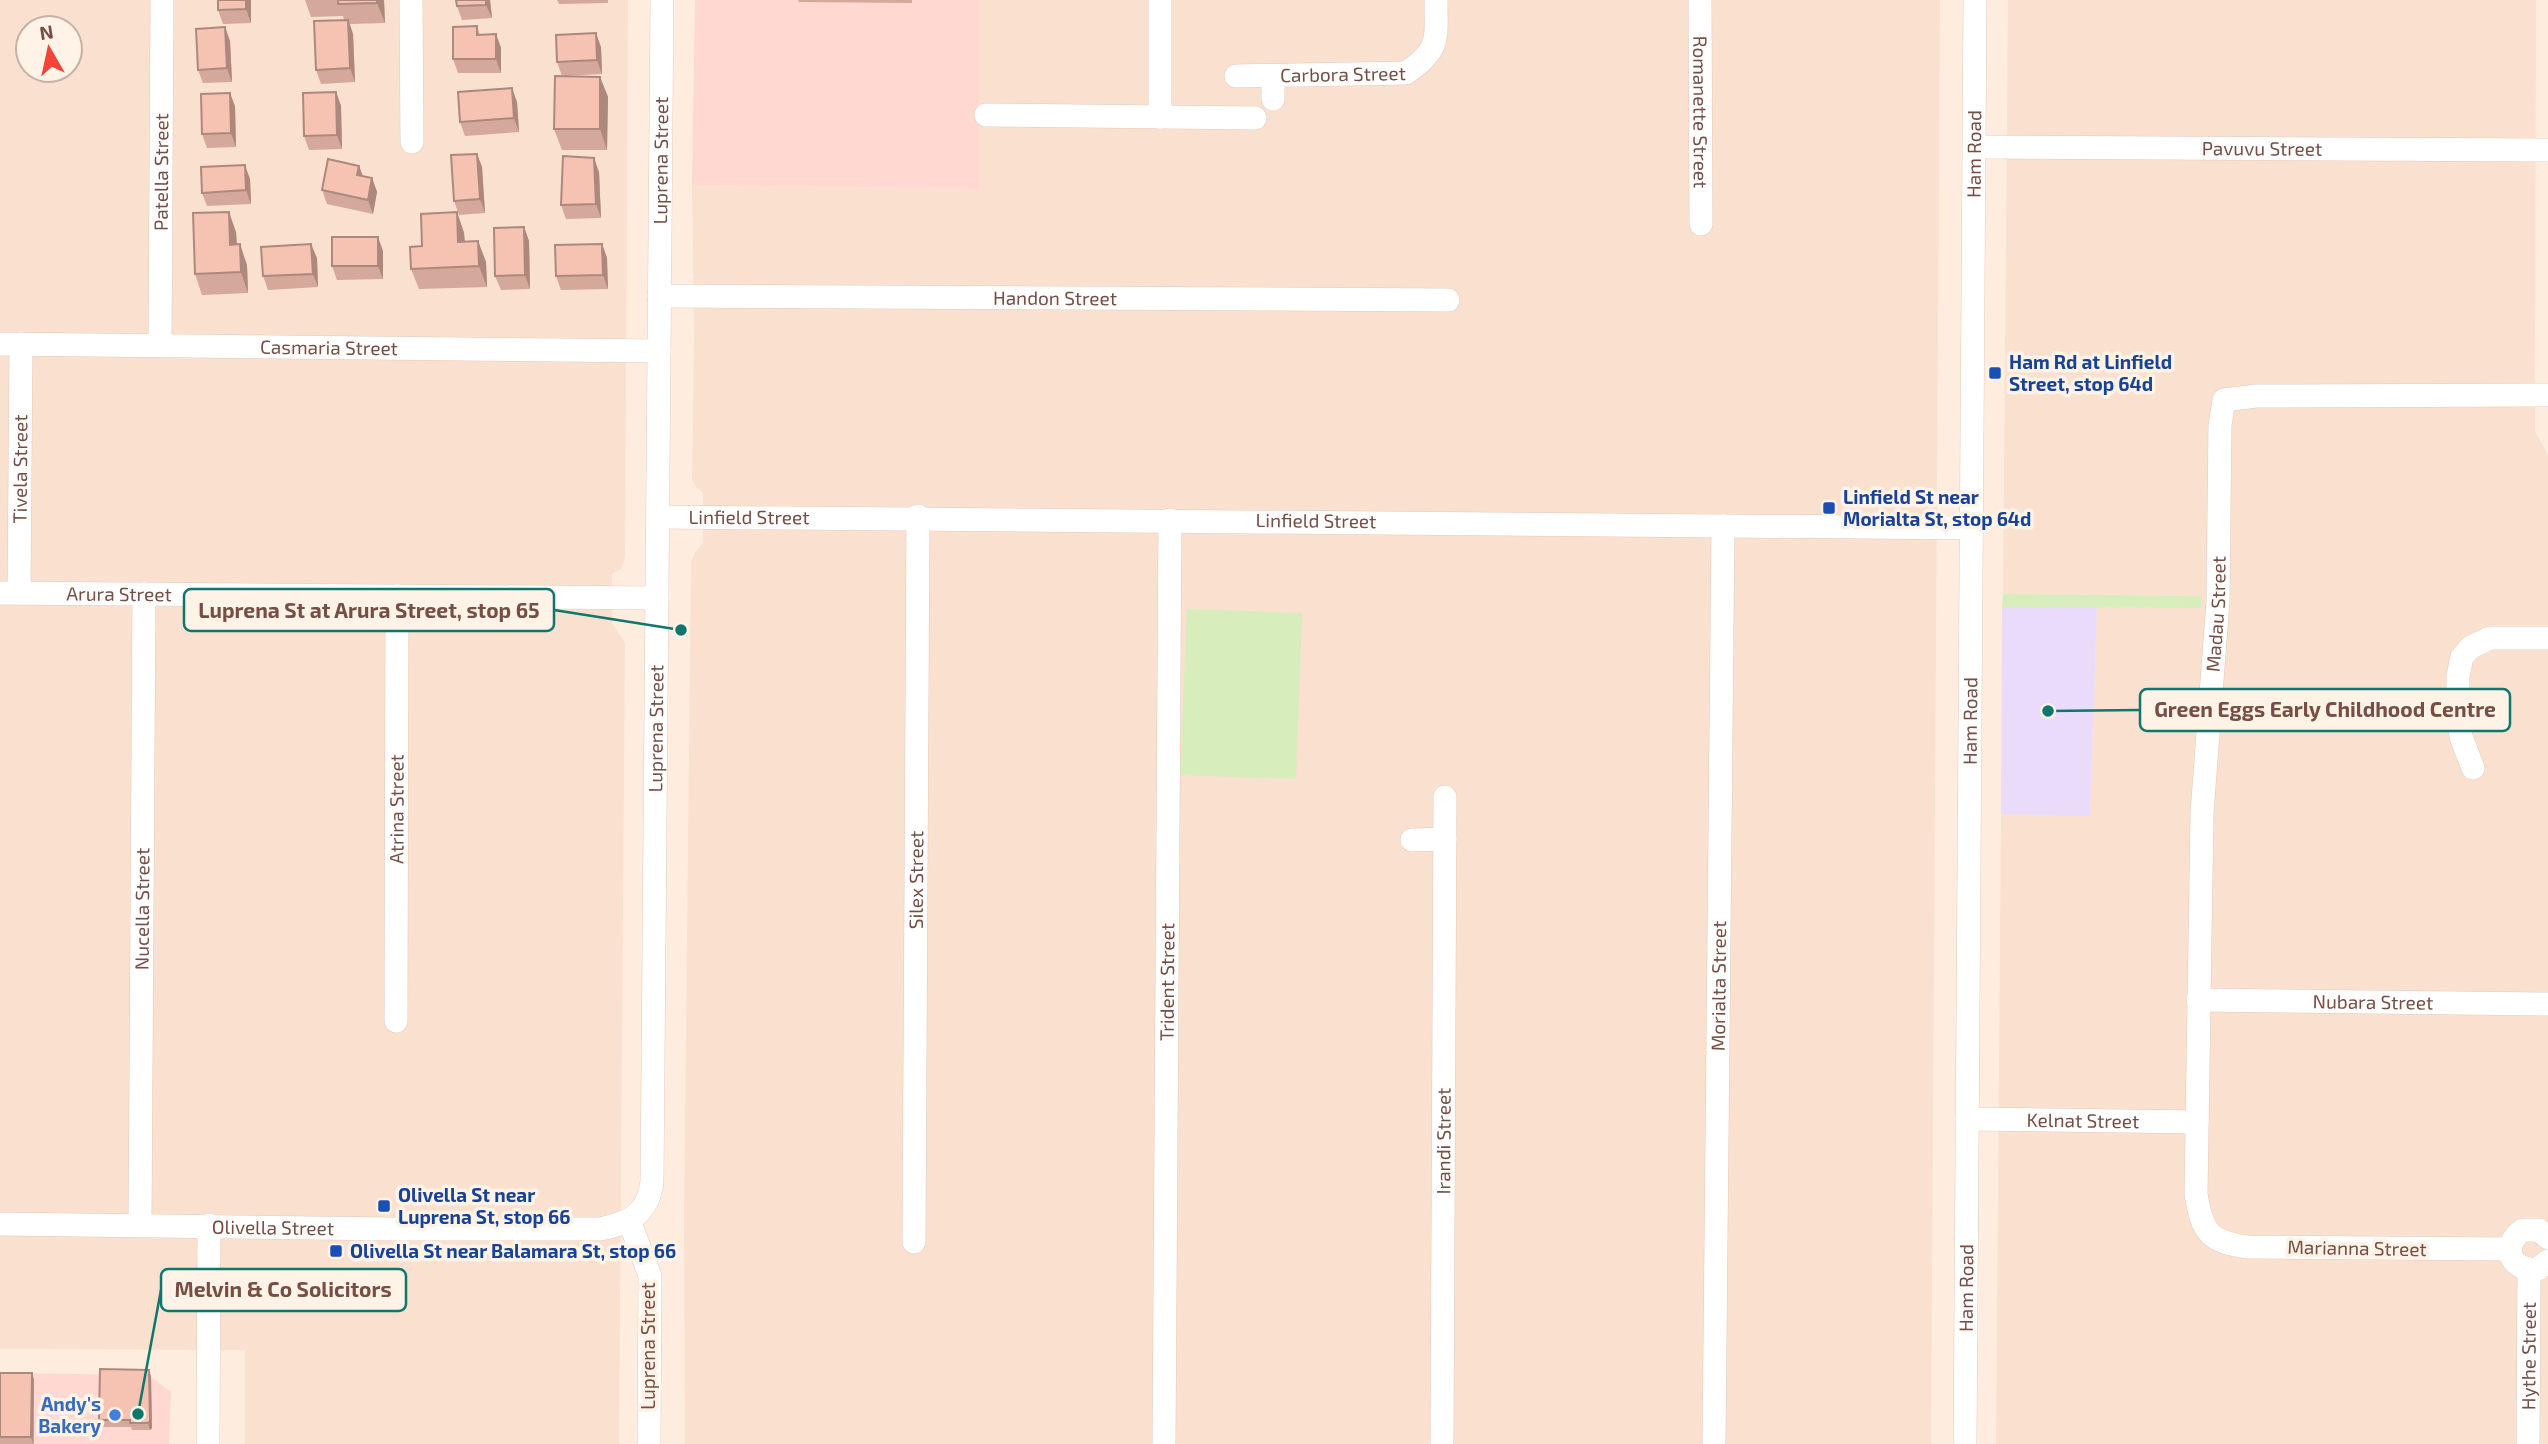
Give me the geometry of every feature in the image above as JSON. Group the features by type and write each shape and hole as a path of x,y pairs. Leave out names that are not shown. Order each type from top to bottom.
{"street":[{"name":"Patella Street","path":"160,345 162,0"},
{"path":"411,0 412,142"},
{"name":"Luprena Street","path":"649,1444 650,1276 629,1220 641,1212 649,1199 652,1181 662,0"},
{"path":"1160,0 1160,117"},
{"name":"Carbora Street","path":"1236,76 1273,88 1406,73 1426,59 1436,40 1436,0"},
{"name":"Romanette Street","path":"1700,0 1701,224"},
{"name":"Ham Road","path":"1965,1444 1975,0"},
{"path":"986,115 1255,118"},
{"name":"Pavuvu Street","path":"1975,147 2548,150"},
{"name":"Handon Street","path":"659,296 1448,300"},
{"name":"Casmaria Street","path":"10,344 659,351"},
{"name":"Tivela Street","path":"9,593 10,344"},
{"name":"Madau Street","path":"2208,1232 2200,1217 2196,1194 2198,1000 2202,813 2218,601 2220,425 2224,400 2256,396 2548,395"},
{"name":"Linfield Street","path":"658,517 918,516 1973,528"},
{"name":"Silex Street","path":"914,1242 918,516"},
{"name":"Trident Street","path":"1164,1444 1170,520"},
{"name":"Morialta Street","path":"1714,1444 1723,526"},
{"name":"Arura Street","path":"9,593 657,598"},
{"name":"Nucella Street","path":"140,1224 144,594"},
{"name":"Atrina Street","path":"396,1021 397,596"},
{"path":"2473,768 2461,737 2458,711 2458,676 2462,657 2471,647 2490,638 2548,638"},
{"name":"Irandi Street","path":"1442,1444 1445,797"},
{"path":"1412,840 1445,839"},
{"name":"Nubara Street","path":"2198,1000 2548,1004"},
{"name":"Kelnat Street","path":"1967,1119 2197,1122"},
{"name":"Olivella Street","path":"0,1224 600,1229 629,1220"},
{"path":"208,1444 209,1225"},
{"path":"2539,1265 2515,1264 2510,1249 2516,1234 2523,1230 2539,1230 2548,1238"},
{"name":"Marianna Street","path":"2208,1232 2226,1244 2248,1247 2510,1249"},
{"name":"Hythe Street","path":"2528,1444 2539,1265"}],"shaded area":[{"path":"0,0 628,0 625,557 621,569 612,574 612,623 625,643 619,1444 245,1444 245,1350 0,1349"},
{"path":"695,0 979,0 979,189 692,185"},
{"path":"979,0 1940,0 1931,1444 685,1444 684,1219 691,562 703,543 703,493 692,480 692,185 979,189"},
{"path":"2008,0 2536,0 2535,431 2548,455 2548,1444 1996,1444 2001,814 2090,815 2097,607 2201,608 2201,596 2003,594"},
{"path":"2002,607 2097,607 2090,816 2001,814"},
{"path":"0,1373 149,1375 171,1392 169,1444 0,1444"}],"green space":[{"path":"2003,594 2201,596 2201,608 2002,607"},
{"path":"1187,609 1302,613 1296,779 1180,775"}],"building":[{"path":"218,0 246,0 246,9 218,10"},
{"path":"338,0 377,0 377,3 338,4"},
{"path":"456,0 486,0 486,5 457,6"},
{"path":"348,20 350,68 316,70 314,21"},
{"path":"477,26 477,35 496,34 496,59 453,59 453,27"},
{"path":"225,27 227,68 198,70 196,29"},
{"path":"596,33 597,60 557,62 556,35"},
{"path":"555,76 600,77 600,129 554,129"},
{"path":"512,88 514,118 460,122 458,92"},
{"path":"336,92 337,135 304,136 303,93"},
{"path":"230,93 231,133 202,134 201,94"},
{"path":"477,154 480,199 454,201 451,155"},
{"path":"563,156 594,158 596,204 561,205"},
{"path":"328,159 359,166 357,175 372,178 368,200 322,190"},
{"path":"245,165 246,190 202,193 201,167"},
{"path":"229,212 230,245 240,244 241,272 195,274 193,213"},
{"path":"457,212 458,242 478,241 479,266 411,269 410,247 422,246 421,214"},
{"path":"524,227 525,275 495,276 494,228"},
{"path":"332,237 378,237 378,266 332,266"},
{"path":"311,244 313,274 263,276 261,247"},
{"path":"602,244 603,275 556,276 555,245"},
{"path":"100,1369 149,1370 148,1423 99,1420"},
{"path":"0,1373 32,1373 31,1437 0,1437"}],"place":[{"name":"Ham Rd at Linfield Street, stop 64d","path":"1995,373"},
{"name":"Linfield St near Morialta St, stop 64d","path":"1829,508"},
{"name":"Luprena St at Arura Street, stop 65","path":"681,630"},
{"name":"Green Eggs Early Childhood Centre","path":"2048,711"},
{"name":"Olivella St near Luprena St, stop 66","path":"384,1206"},
{"name":"Olivella St near Balamara St, stop 66","path":"336,1251"},
{"name":"Melvin & Co Solicitors","path":"138,1414"},
{"name":"Andy's Bakery","path":"115,1415"}]}
